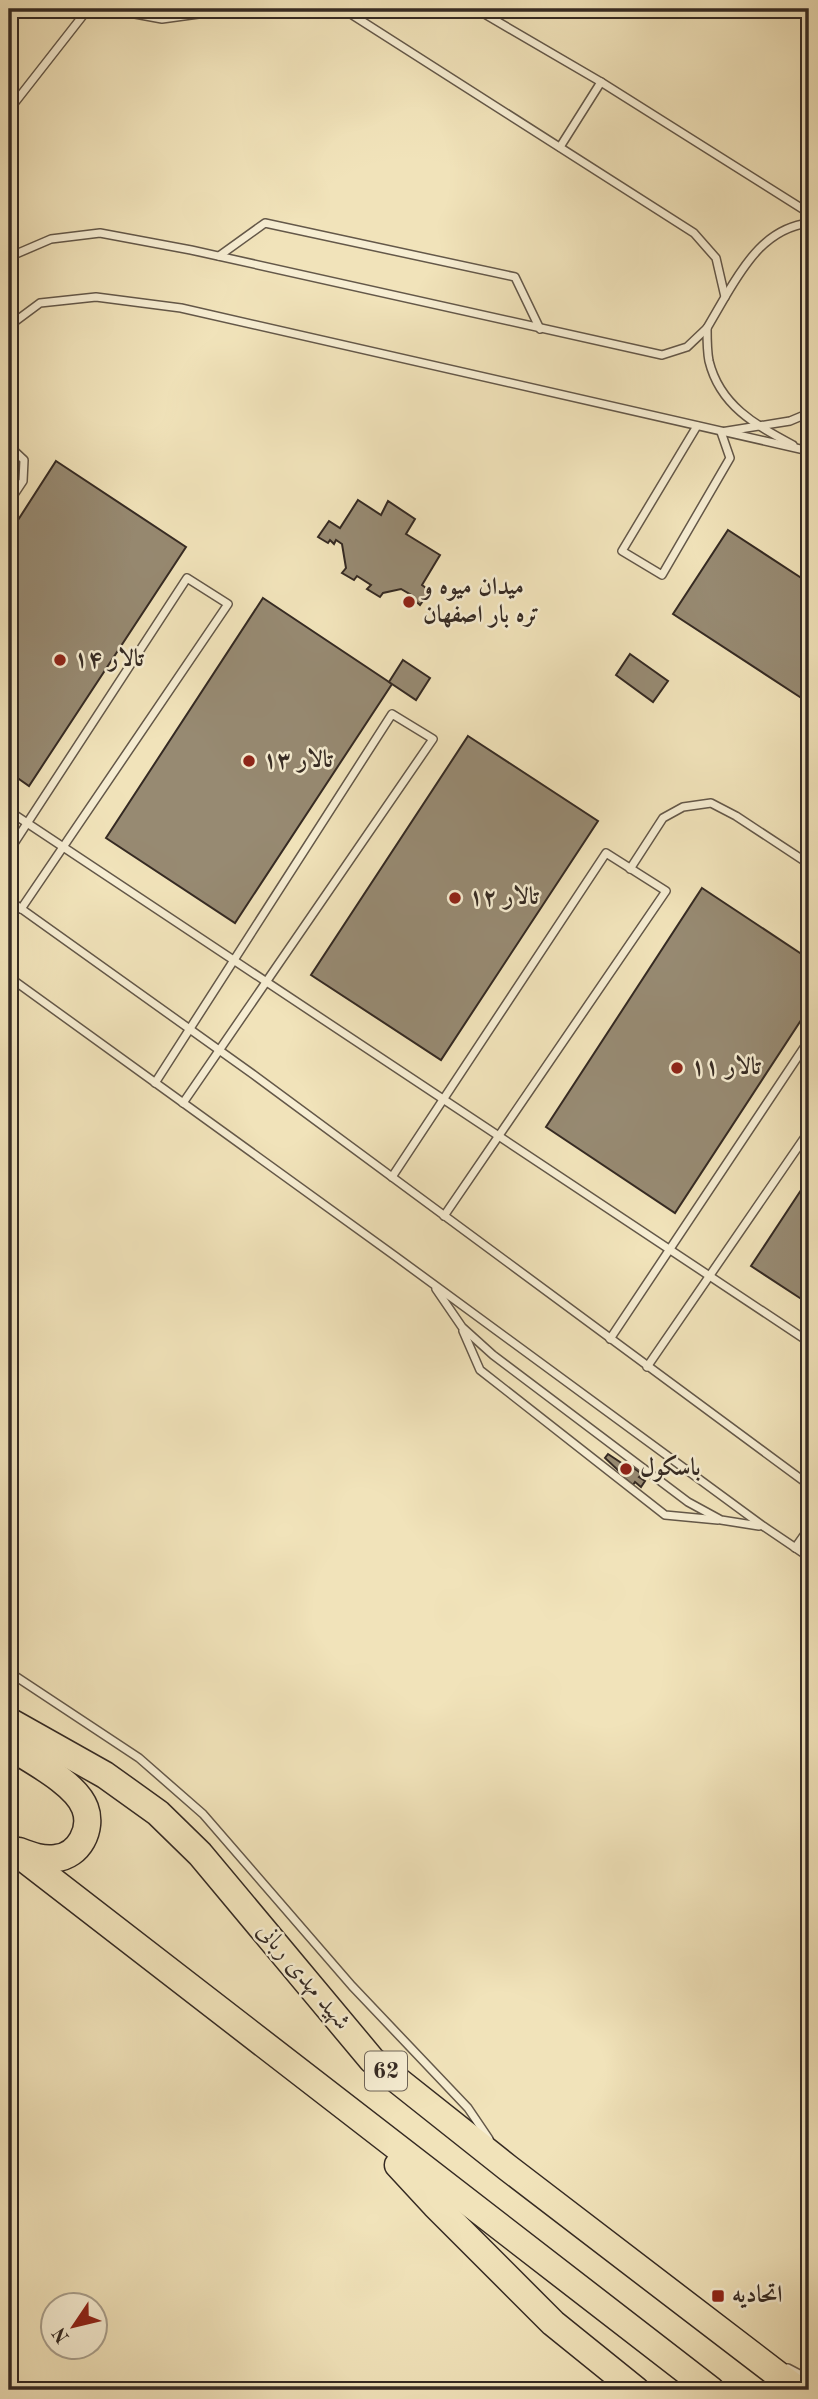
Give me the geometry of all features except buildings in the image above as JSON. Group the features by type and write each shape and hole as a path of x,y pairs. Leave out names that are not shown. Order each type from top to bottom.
{"highway":[{"name":"شهید مهدی ربانی","path":"9,1721 105,1774 158,1814 200,1854 372,2060 798,2390"},
{"path":"9,1746 69,1786 85,1808 87,1830 77,1848 60,1858 41,1859 10,1848"},
{"name":"62","path":"10,1848 710,2390"},
{"path":"352,2114 435,2205 552,2323 636,2390"}],"lane":[{"path":"9,13 12,9"},
{"path":"9,110 88,9"},
{"path":"108,9 162,19 219,9"},
{"path":"343,9 694,233 716,258 725,297"},
{"path":"476,9 601,82 809,213"},
{"path":"560,147 601,82"},
{"path":"219,256 265,223 514,277 540,329"},
{"path":"9,257 51,239 100,233 219,256 662,355 687,347 707,328 745,262 768,239 794,224 809,223"},
{"path":"9,326 40,303 96,297 181,308 806,451"},
{"path":"707,328 709,361 720,389 734,408 759,427 806,451"},
{"path":"721,432 790,421 809,413"},
{"path":"697,426 622,551 663,575 730,457 721,432"},
{"path":"9,446 24,460 23,481 9,502"},
{"path":"9,851 187,578 228,604 21,909"},
{"path":"155,1083 392,714 433,739 183,1103"},
{"path":"630,869 663,818 683,807 711,803 736,816 809,864"},
{"path":"9,811 809,1342"},
{"path":"391,1177 606,853 666,891 444,1216"},
{"path":"9,900 190,1029 809,1485"},
{"path":"9,977 809,1557"},
{"path":"610,1339 809,1040"},
{"path":"647,1367 809,1131"},
{"path":"431,1283 462,1327 480,1370 664,1515 763,1526"},
{"path":"462,1327 493,1355 688,1502 721,1520"},
{"path":"795,1548 809,1528"},
{"path":"9,1672 139,1758 202,1814 352,1986 468,2108 508,2168"},
{"path":"734,2340 809,2379"}],"place":[{"name":"میدان میوه و تره بار اصفهان","path":"409,602"},
{"name":"تالار ۱۴","path":"60,660"},
{"name":"تالار ۱۳","path":"249,761"},
{"name":"تالار ۱۲","path":"455,898"},
{"name":"تالار ۱۱","path":"677,1068"},
{"name":"باسكول","path":"626,1469"},
{"name":"اتحادیه","path":"718,2296"}]}
